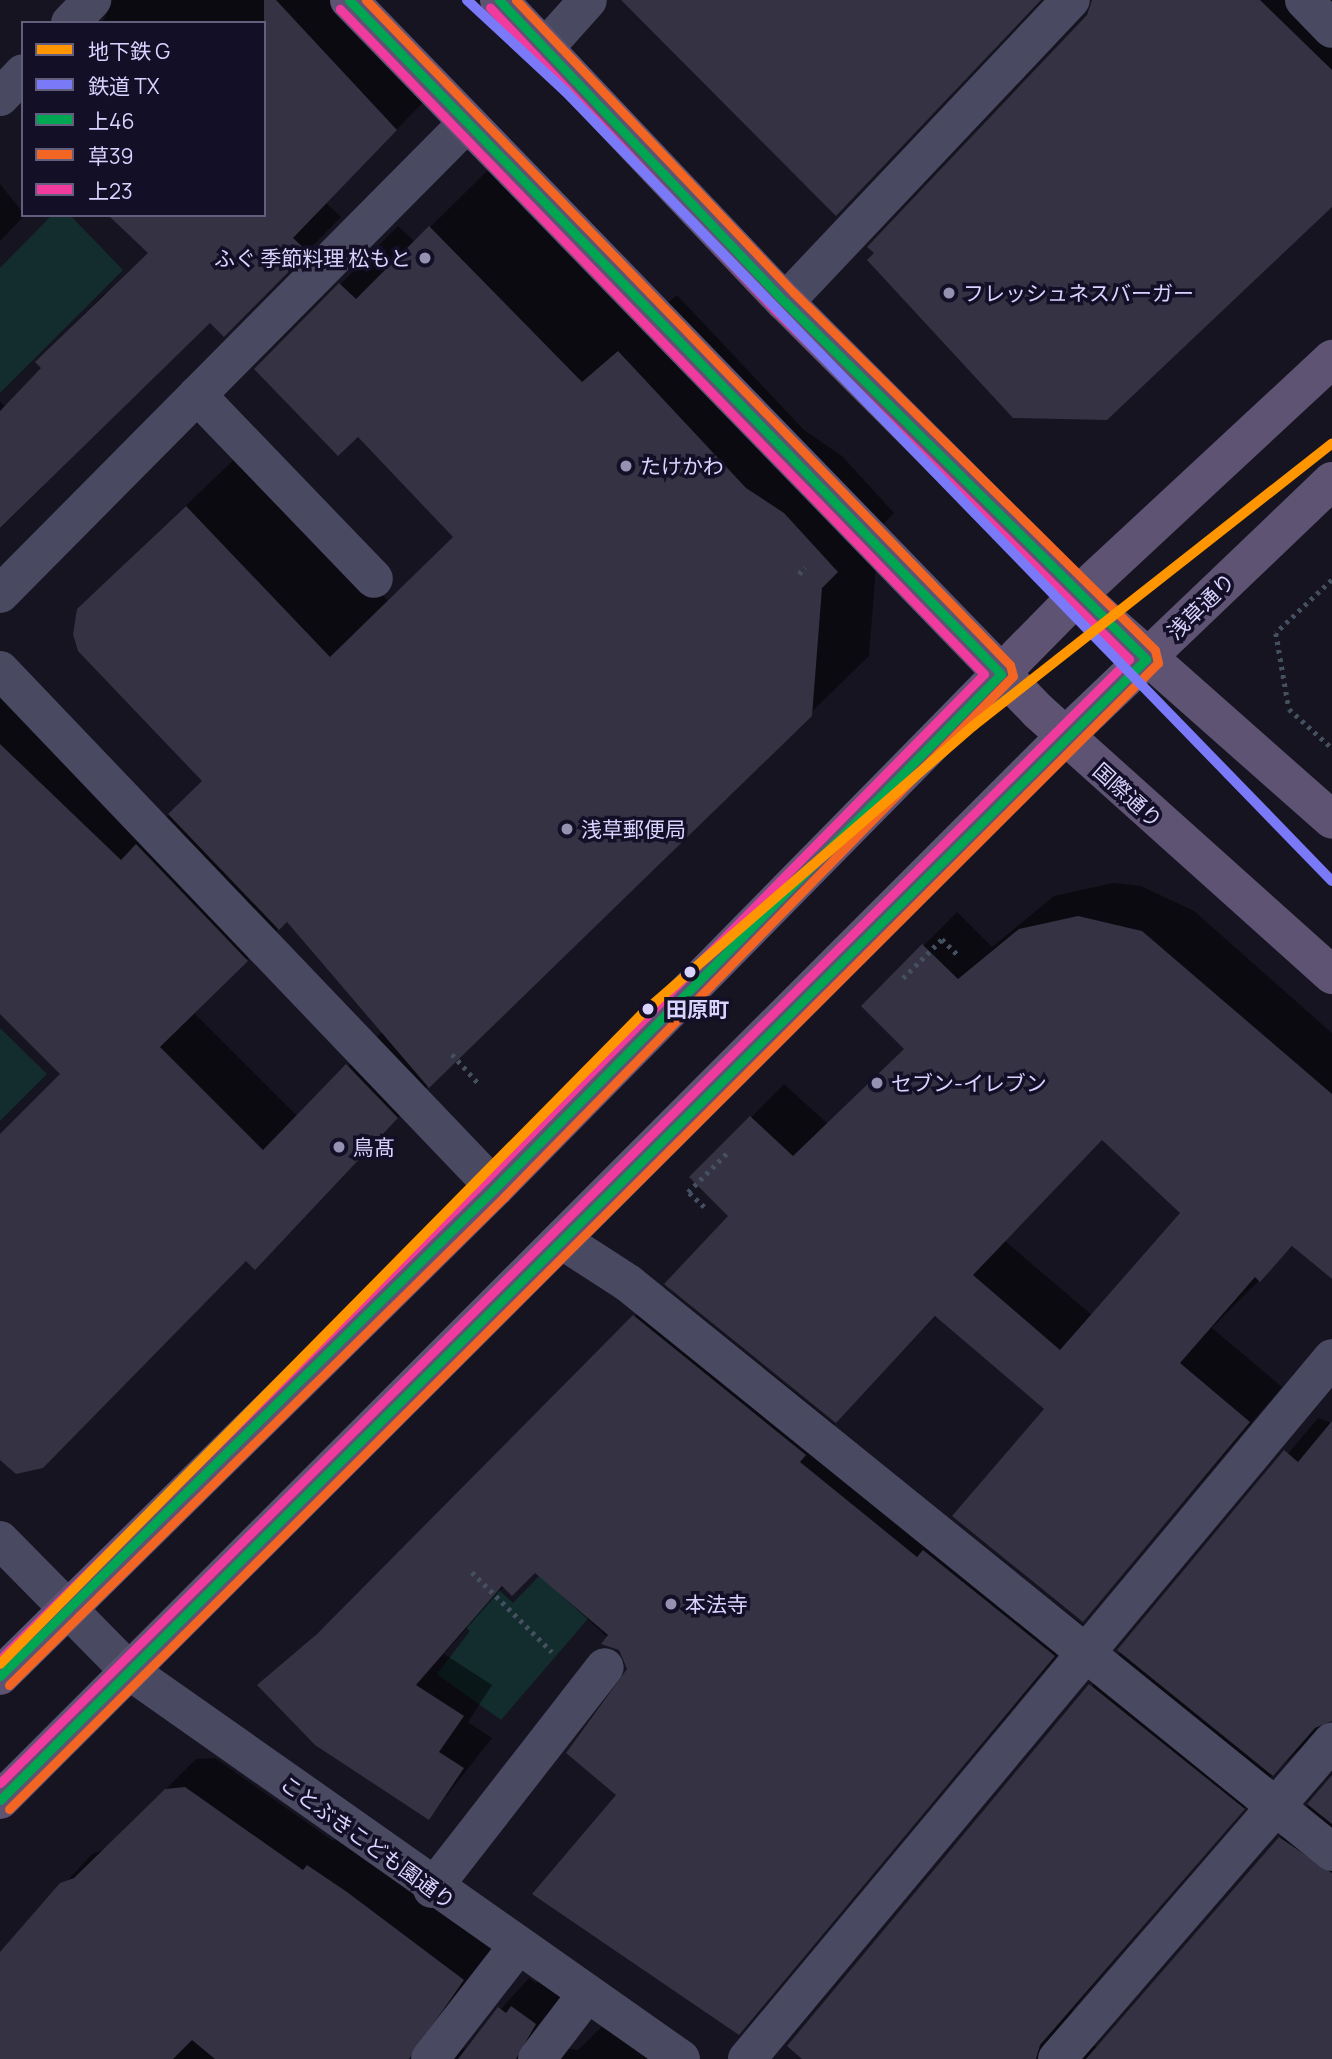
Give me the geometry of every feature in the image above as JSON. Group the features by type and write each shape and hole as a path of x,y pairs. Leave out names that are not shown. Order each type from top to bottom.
{"main road":[{"name":"国際通り","path":"349,0 464,125 1001,674 1065,736 1332,975"},
{"path":"499,0 785,302 1078,595 1146,659 1332,820"},
{"path":"0,1676 495,1188 1078,595 1332,359"},
{"name":"浅草通り","path":"0,1800 563,1241 1065,736 1332,481"}],"street":[{"path":"72,21 92,0"},
{"path":"545,48 588,0"},
{"path":"785,302 1072,0"},
{"path":"1304,0 1332,29"},
{"path":"0,97 21,75"},
{"path":"0,594 464,125"},
{"path":"197,395 374,579"},
{"path":"0,670 495,1188"},
{"path":"563,1241 628,1283 1084,1657 1332,1852"},
{"path":"747,2059 1332,1358"},
{"name":"ことぶきこども園通り","path":"0,1540 70,1608 128,1670 432,1889 681,2059"},
{"path":"432,1889 597,1677"},
{"path":"1057,2059 1278,1808 1332,1742"},
{"path":"430,2059 516,1948"},
{"path":"537,2059 586,1995"}],"path":[{"path":"799,574 805,567"},
{"path":"1332,580 1276,633 1289,709 1332,748"},
{"path":"902,978 942,939 957,954"},
{"path":"452,1054 478,1083"},
{"path":"704,1207 688,1192 728,1152"},
{"path":"472,1572 597,1677"}],"green space":[{"path":"50,217 72,217 123,270 0,393 0,268"},
{"path":"0,1028 47,1074 0,1121"},
{"path":"643,1468 665,1529 501,1720 437,1674 470,1631 437,1601 472,1564 513,1603"}],"building":[{"path":"264,0 276,0 397,130 293,238 308,252 224,337 210,323 0,528 0,411 41,368 35,362 148,253 110,217 266,217"},
{"path":"621,0 1041,0 836,216"},
{"path":"1092,0 1260,0 1332,70 1332,207 1107,420 1013,418 867,260 874,253 867,247 1087,15"},
{"path":"429,226 582,382 618,351 746,488 784,513 838,572 822,588 812,716 429,1088 287,922 279,930 168,814 202,781 78,651 73,634 77,609 186,506 330,657 453,537 358,437 338,456 254,369 339,283 356,299"},
{"path":"0,744 121,860 136,844 248,961 160,1047 263,1150 346,1064 398,1118 255,1270 246,1261 43,1468 16,1474 0,1460 0,1134 60,1074 0,1014"},
{"path":"1078,916 1142,931 1332,1094 1332,1279 1292,1246 1260,1282 1255,1277 1180,1363 1250,1422 1083,1622 952,1516 1044,1409 935,1316 836,1423 664,1284 728,1216 689,1177 750,1116 793,1156 904,1049 861,1006 922,944 958,979 1019,929","holes":["1102,1140 1180,1213 1060,1350 973,1275"]},
{"path":"633,1315 806,1455 800,1462 917,1557 923,1550 1055,1656 739,2035 532,1894 616,1795 566,1753 627,1669 619,1650 601,1644 608,1635 535,1573 512,1596 502,1586 416,1685 464,1716 439,1752 464,1768 429,1820 315,1745 257,1685 317,1634"},
{"path":"1332,1421 1332,1721 1315,1728 1273,1776 1117,1650 1284,1450 1298,1462"},
{"path":"1089,1684 1245,1809 1040,2045 1036,2059 802,2059 787,2046"},
{"path":"1332,1775 1332,1824 1307,1804"},
{"path":"185,1787 303,1870 307,1865 347,1892 464,1980 409,2059 215,2059 192,2040 173,2059 0,2059 0,1952 60,1883 74,1878 165,1789"},
{"path":"1279,1837 1332,1873 1332,2059 1086,2059"},
{"path":"511,2006 536,2024 516,2059 458,2059 498,2007 506,2013"}],"metro line":[{"name":"G","path":"0,1664 644,1012 973,726 1332,444"}],"rail line":[{"name":"TX","path":"467,0 565,91 1332,881"}],"transit line":[{"name":"上46","path":"349,0 1001,674"},
{"name":"草39","path":"9,1685 504,1197 1013,676 1010,665 366,0"},
{"name":"上46","path":"499,0 785,302 1146,659"},
{"name":"草39","path":"9,1809 1158,663 1155,650 794,293 516,0"},
{"name":"上23","path":"0,1783 1129,659 776,311 490,8"},
{"name":"上23","path":"0,1659 486,1179 984,674 340,9"},
{"name":"上46","path":"0,1800 1146,659"},
{"name":"上46","path":"0,1676 495,1188 1001,674"}],"place":[{"name":"ふぐ 季節料理 松もと","path":"425,258"},
{"name":"フレッシュネスバーガー","path":"949,293"},
{"name":"たけかわ","path":"626,466"},
{"name":"浅草郵便局","path":"567,829"},
{"name":"田原町","path":"648,1009"},
{"name":"セブン-イレブン","path":"877,1083"},
{"name":"鳥髙","path":"339,1147"},
{"name":"本法寺","path":"671,1604"}]}
